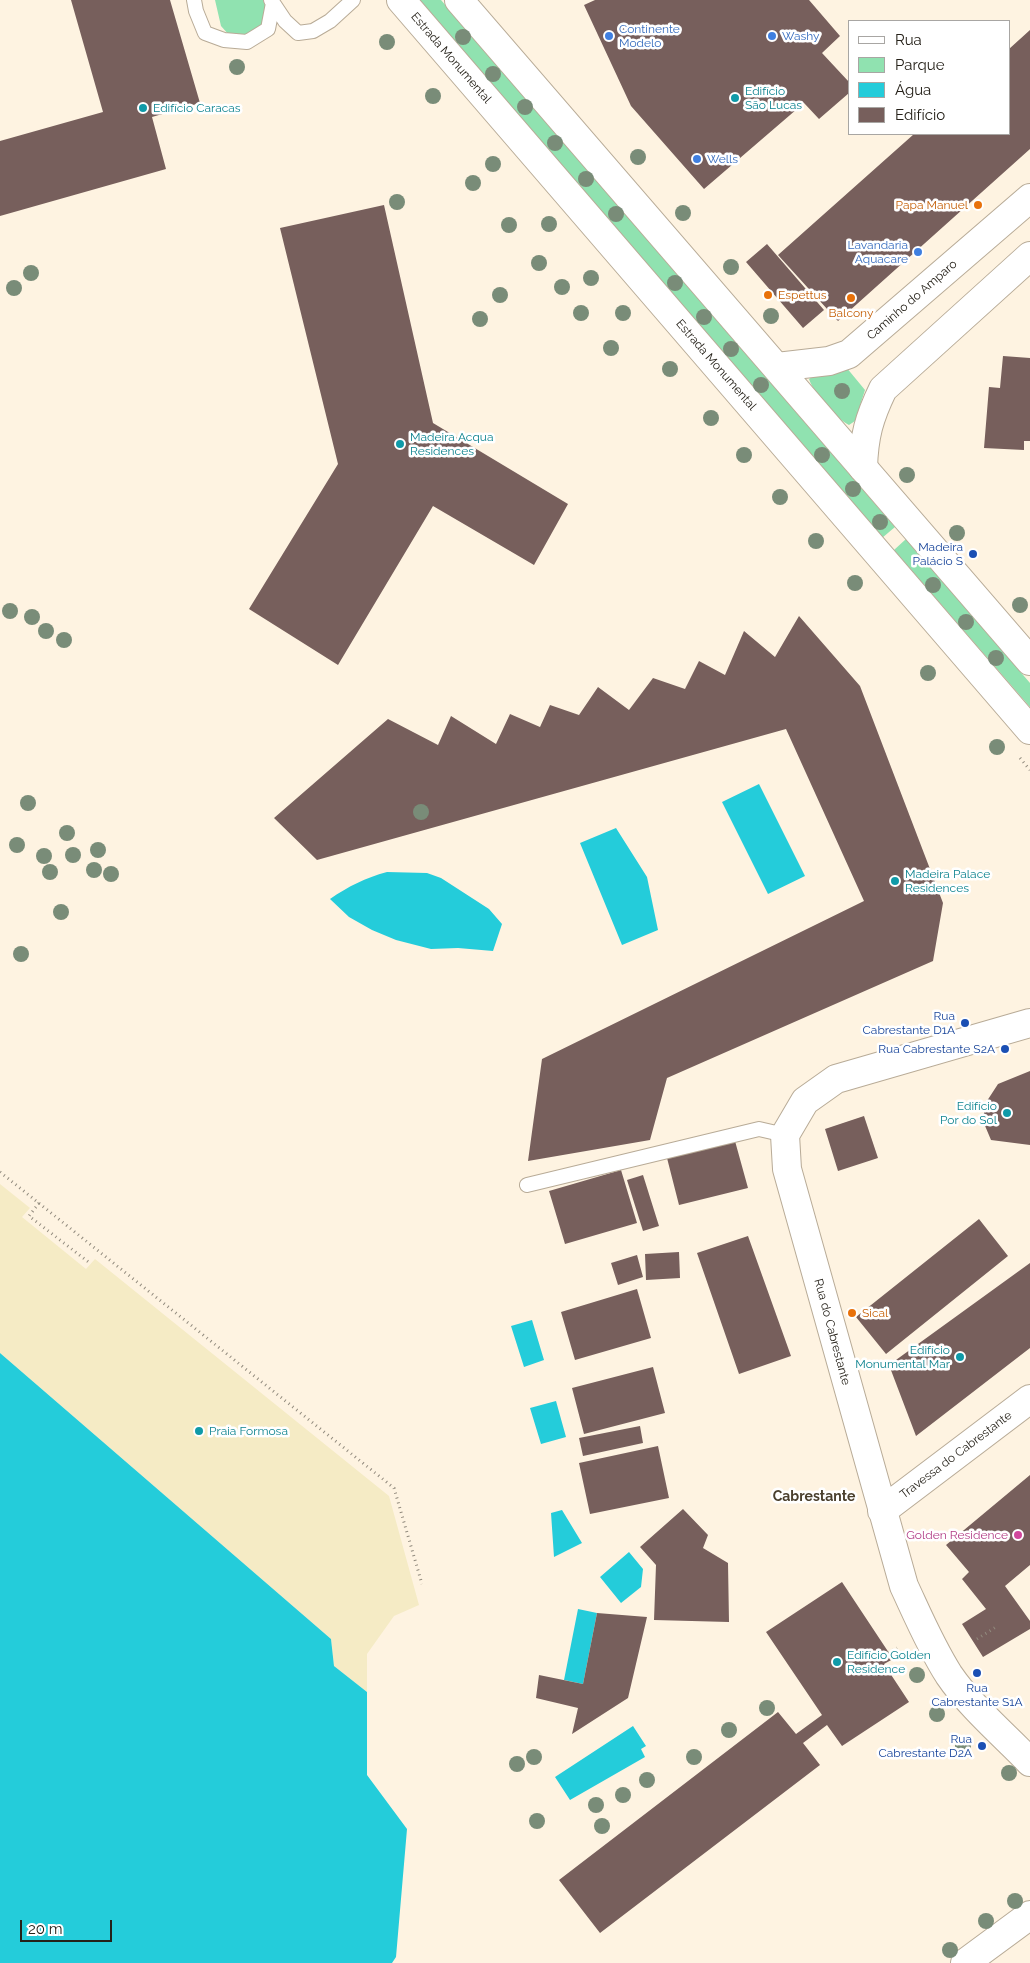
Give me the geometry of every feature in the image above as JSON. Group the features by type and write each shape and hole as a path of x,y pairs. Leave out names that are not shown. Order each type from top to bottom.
{"main road":[{"name":"Estrada Monumental","path":"401,0 1030,730"},
{"path":"459,0 1030,661"},
{"name":"Caminho do Amparo","path":"777,367 828,361 849,354 1030,198"},
{"path":"863,468 864,440 872,412 883,388 1030,256"},
{"path":"785,1134 805,1101 836,1079 1030,1023"},
{"name":"Rua do Cabrestante","path":"785,1134 787,1169 904,1586 925,1633 950,1676 970,1700 1030,1762"},
{"name":"Travessa do Cabrestante","path":"882,1511 1030,1399"},
{"path":"965,1963 1030,1915"}],"lane":[{"path":"194,0 196,11 205,33 224,40 247,42 268,29 272,1"},
{"path":"272,1 285,21 298,34 314,31 330,21 353,0"},
{"path":"527,1186 759,1129 785,1134"}],"path":[{"path":"0,1172 394,1488 422,1584"},
{"path":"39,1204 29,1216 91,1264"},
{"path":"976,1639 996,1628"},
{"path":"888,1653 897,1648"}],"green space":[{"path":"215,0 263,0 266,7 267,21 255,35 229,35 221,26"},
{"path":"420,0 441,0 895,527 882,538"},
{"path":"846,367 865,390 855,421 849,425 826,405 809,379 815,375"},
{"path":"906,539 1030,683 1030,707 894,550"}],"sand":[{"name":"Praia Formosa","path":"0,1184 30,1208 22,1217 86,1269 95,1259 389,1496 419,1605 394,1616 367,1654 367,1692 334,1666 331,1639 0,1353"}],"water":[{"path":"759,784 805,876 768,894 722,802"},
{"path":"616,828 647,877 658,930 622,945 580,843"},
{"path":"387,872 427,873 441,878 489,909 502,924 493,951 458,948 431,949 396,940 372,930 349,917 330,899 357,883"},
{"path":"532,1320 544,1360 524,1367 511,1326"},
{"path":"0,1353 331,1639 334,1666 367,1692 367,1775 407,1829 396,1957 392,1963 0,1963"},
{"path":"556,1401 566,1437 541,1444 530,1408"},
{"path":"562,1510 582,1543 554,1557 551,1513"},
{"path":"629,1552 643,1569 641,1587 621,1603 600,1577"},
{"path":"578,1609 597,1613 583,1684 564,1680"},
{"path":"633,1726 646,1746 641,1749 645,1757 570,1800 555,1777"}],"building":[{"name":"Edifício Caracas","path":"71,0 170,0 200,103 152,117 166,169 0,216 0,141 103,112"},
{"name":"Edifício São Lucas","path":"595,0 809,0 840,36 822,53 848,81 848,94 819,119 804,103 704,189 631,106 584,5"},
{"path":"1030,30 1030,149 838,321 778,255 913,135 1010,135 1010,48"},
{"name":"Madeira Acqua Residences","path":"384,205 433,423 568,504 534,565 433,506 338,665 249,609 338,464 280,228"},
{"path":"767,244 824,310 803,328 746,262"},
{"path":"1003,356 1030,358 1030,441 1024,441 1024,450 984,448 989,387 1000,388"},
{"name":"Madeira Palace Residences","path":"799,616 860,686 943,903 933,961 667,1078 650,1140 528,1161 542,1059 864,901 786,729 317,860 274,818 388,719 438,745 451,716 496,744 510,714 540,727 550,705 579,715 598,687 629,710 653,678 685,689 699,661 725,675 744,631 775,657"},
{"name":"Edifício Por do Sol","path":"1030,1071 1030,1145 991,1140 983,1121 985,1104 998,1084"},
{"path":"864,1116 878,1158 838,1171 825,1129"},
{"path":"735,1141 748,1188 679,1205 667,1158"},
{"path":"621,1170 637,1223 565,1244 549,1191"},
{"path":"643,1175 659,1226 643,1231 627,1180"},
{"path":"979,1219 1008,1256 886,1354 856,1317"},
{"path":"748,1236 791,1356 739,1374 697,1253"},
{"path":"679,1252 680,1278 646,1280 645,1254"},
{"path":"637,1255 643,1277 618,1285 611,1263"},
{"name":"Edifício Monumental Mar","path":"1030,1263 1030,1348 916,1436 889,1365"},
{"path":"637,1289 651,1338 575,1360 561,1312"},
{"path":"653,1367 665,1413 584,1434 572,1388"},
{"path":"640,1426 643,1443 583,1456 579,1438"},
{"path":"658,1446 669,1498 590,1514 579,1463"},
{"path":"1030,1475 1030,1565 1005,1586 1030,1621 1030,1629 983,1657 962,1624 986,1609 962,1579 969,1572 946,1545"},
{"path":"683,1509 708,1535 703,1548 728,1563 729,1622 654,1620 656,1565 640,1547"},
{"path":"842,1582 893,1659 884,1664 909,1702 842,1746 827,1725 803,1743 820,1765 600,1933 559,1880 778,1712 796,1734 822,1715 766,1632"},
{"path":"597,1613 647,1617 628,1698 572,1734 578,1708 536,1698 539,1675 583,1684"}],"place":[{"name":"Continente Modelo","path":"609,36"},
{"name":"Washy","path":"772,36"},
{"name":"Edifício São Lucas","path":"735,98"},
{"name":"Edifício Caracas","path":"143,108"},
{"name":"Wells","path":"697,159"},
{"name":"Papa Manuel","path":"978,205"},
{"name":"Lavandaria Aquacare","path":"918,252"},
{"name":"Espettus","path":"768,295"},
{"name":"Balcony","path":"851,298"},
{"name":"Madeira Acqua Residences","path":"400,444"},
{"name":"Madeira Palácio S","path":"973,554"},
{"name":"Madeira Palace Residences","path":"895,881"},
{"name":"Rua Cabrestante D1A","path":"965,1023"},
{"name":"Rua Cabrestante S2A","path":"1005,1049"},
{"name":"Edifício Por do Sol","path":"1007,1113"},
{"name":"Sical","path":"852,1313"},
{"name":"Edifício Monumental Mar","path":"960,1357"},
{"name":"Praia Formosa","path":"199,1431"},
{"name":"Golden Residence","path":"1018,1535"},
{"name":"Edifício Golden Residence","path":"837,1662"},
{"name":"Rua Cabrestante S1A","path":"977,1673"},
{"name":"Rua Cabrestante D2A","path":"982,1746"}],"district":[{"name":"Cabrestante","path":"814,1497"}]}
